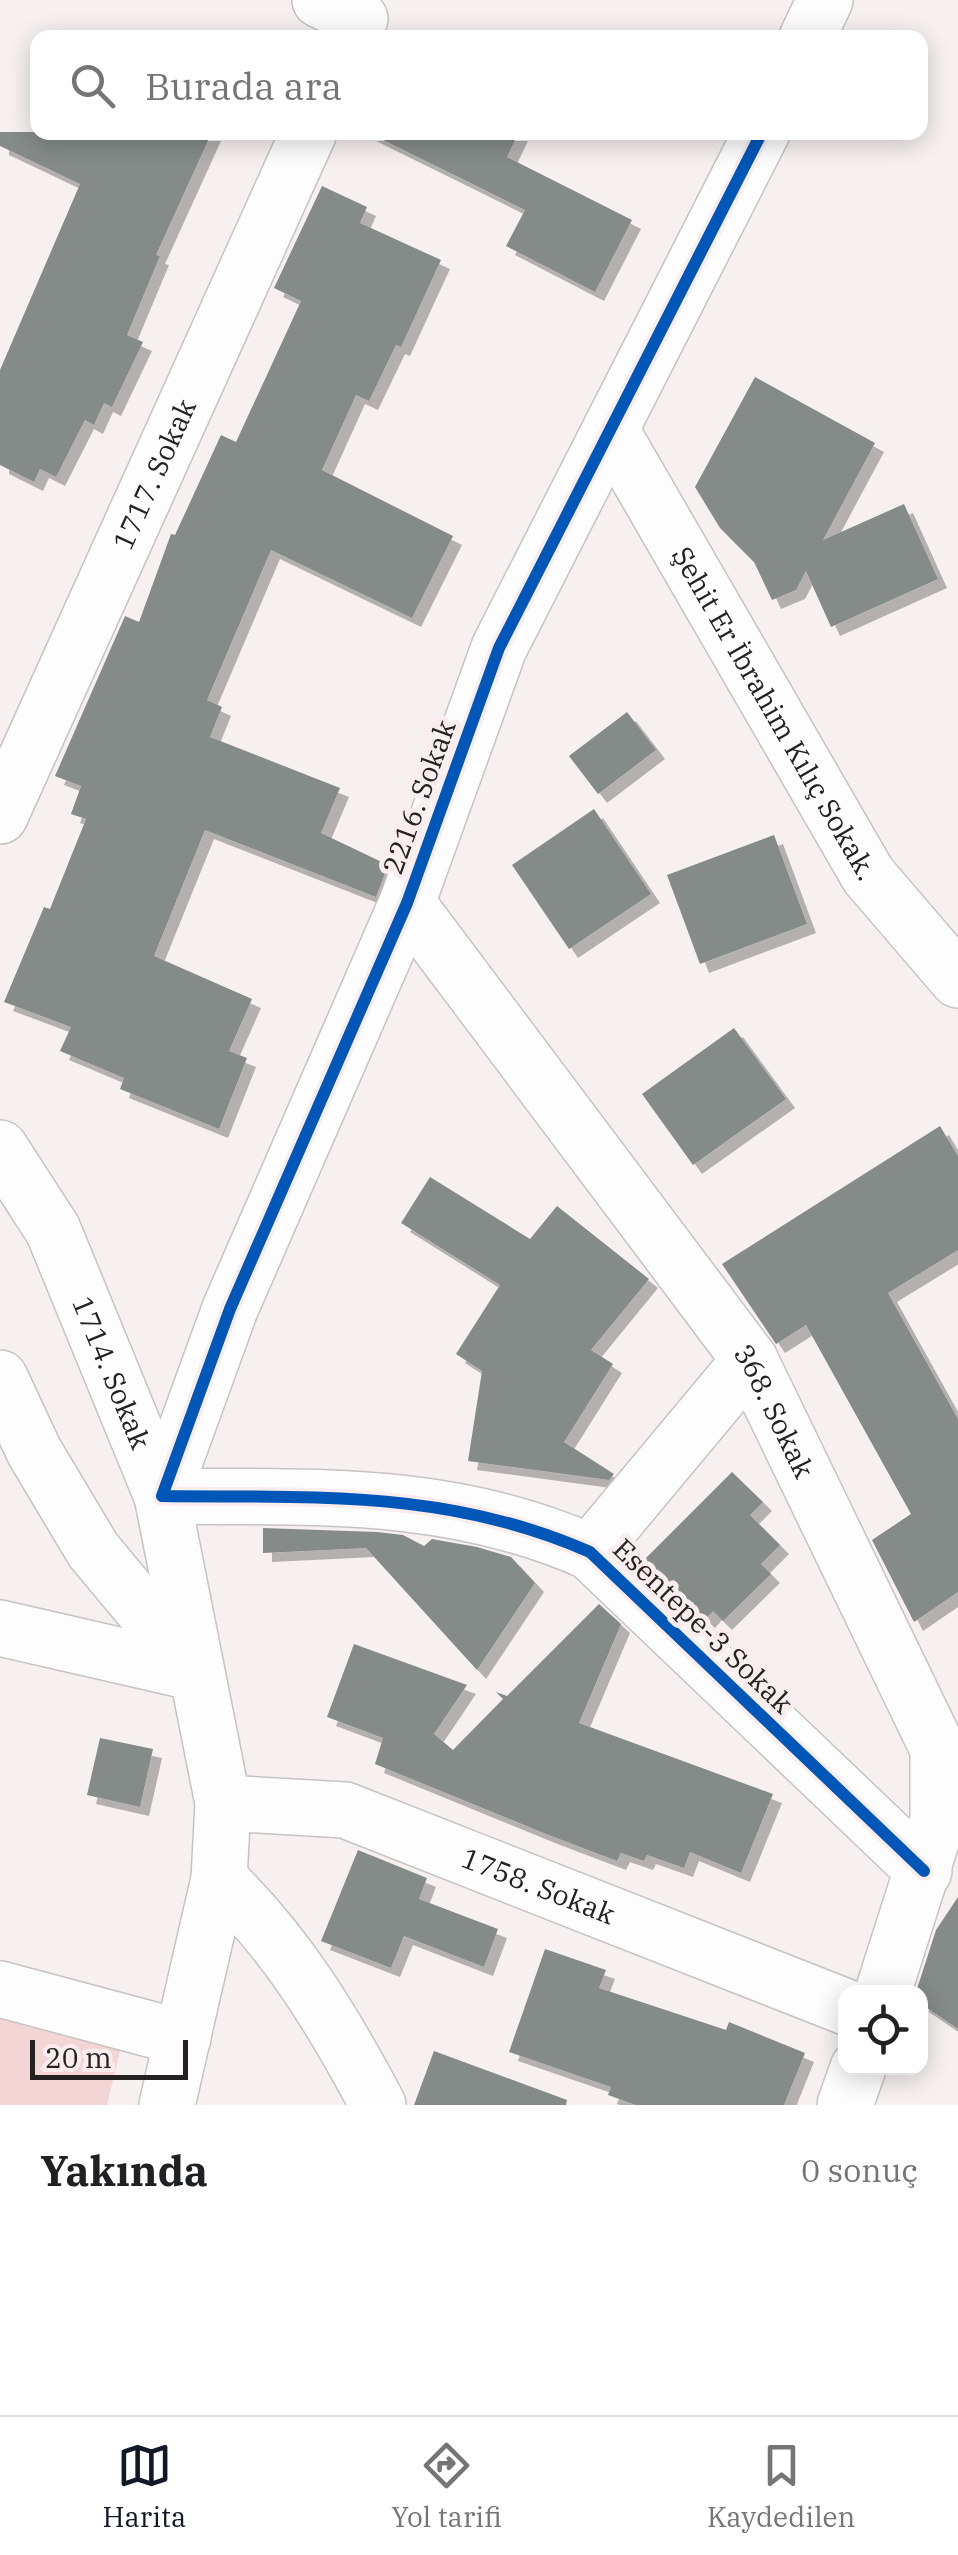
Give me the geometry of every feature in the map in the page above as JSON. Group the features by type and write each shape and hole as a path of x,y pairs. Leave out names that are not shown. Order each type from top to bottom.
{"street":[{"path":"811,30 825,0"},
{"name":"1717. Sokak","path":"0,816 305,140"},
{"name":"2216. Sokak","path":"162,1496 230,1309 407,903 499,648 758,140"},
{"name":"Şehit Er İbrahim Kılıç Sokak.","path":"612,432 868,875 958,980"},
{"name":"368. Sokak","path":"407,903 750,1360 938,1750 938,1820 885,1985"},
{"name":"1714. Sokak","path":"0,1148 53,1230 162,1496 223,1803 219,1879 166,2105"},
{"path":"590,1552 750,1360"},
{"name":"1714. Sokak","path":"0,1378 34,1451 92,1550 196,1673"},
{"name":"Esentepe-3 Sokak","path":"162,1496 393,1499 531,1526 590,1552 924,1870"},
{"path":"0,1628 196,1673"},
{"name":"1758. Sokak","path":"223,1803 345,1810 838,2004"},
{"path":"219,1879 263,1922 337,2028 378,2105"},
{"path":"0,1989 184,2038"},
{"path":"845,2105 856,2075"}],"shaded area":[{"path":"0,2005 124,2034 107,2105 0,2105"}],"building":[{"path":"0,132 30,132 30,140 208,140 156,255 160,256 127,335 143,342 112,407 104,403 94,425 85,420 56,477 40,469 34,482 0,465 0,370 80,184 0,146"},
{"path":"383,140 515,140 507,157 632,220 595,292 506,246 525,210"},
{"path":"322,186 367,207 360,223 441,260 401,347 396,345 369,401 356,395 322,470 453,536 412,618 271,550 207,700 222,707 210,737 340,788 321,833 388,865 376,897 205,830 154,956 252,999 229,1051 247,1058 219,1129 120,1089 124,1078 60,1051 71,1027 4,1002 44,907 50,909 86,819 71,814 81,786 55,776 125,616 139,622 171,534 175,535 221,435 236,442 301,301 274,288"},
{"path":"755,377 875,443 823,540 904,504 938,579 831,627 806,571 796,590 772,600 754,562 720,528 695,487"},
{"path":"627,712 656,750 598,794 569,756"},
{"path":"594,809 651,894 569,949 512,865"},
{"path":"774,835 807,924 700,964 667,875"},
{"path":"734,1028 786,1099 693,1165 642,1094"},
{"path":"940,1126 958,1156 958,1250 888,1293 958,1419 958,1592 914,1622 872,1540 911,1514 806,1325 776,1344 722,1264"},
{"path":"430,1177 530,1239 557,1206 649,1279 591,1350 613,1364 564,1442 614,1474 609,1480 468,1461 482,1371 456,1354 500,1285 401,1223"},
{"path":"732,1472 763,1502 750,1515 780,1545 761,1564 771,1574 723,1621 713,1611 706,1619 644,1560"},
{"path":"263,1528 377,1532 403,1535 424,1546 432,1539 477,1547 511,1557 535,1583 477,1670 366,1548 263,1553"},
{"path":"599,1604 621,1624 579,1723 773,1794 741,1873 690,1852 684,1868 647,1855 644,1861 621,1853 617,1861 375,1764 383,1738 327,1717 354,1644 467,1685 434,1734 453,1750 503,1699 496,1692 507,1696"},
{"path":"100,1738 153,1749 140,1807 87,1795"},
{"path":"358,1850 427,1878 419,1899 498,1929 484,1967 404,1936 391,1968 321,1941"},
{"path":"958,1897 958,2029 928,2008 928,1985 918,1985 936,1930"},
{"path":"545,1949 606,1970 599,1988 726,2030 729,2022 805,2053 784,2105 636,2105 608,2095 611,2087 509,2052"},
{"path":"434,2051 567,2100 566,2105 414,2105"}],"cycle path":[{"path":"758,140 499,648 407,903 230,1309 162,1496 327,1498 432,1507 537,1532 590,1552 924,1871"}]}
